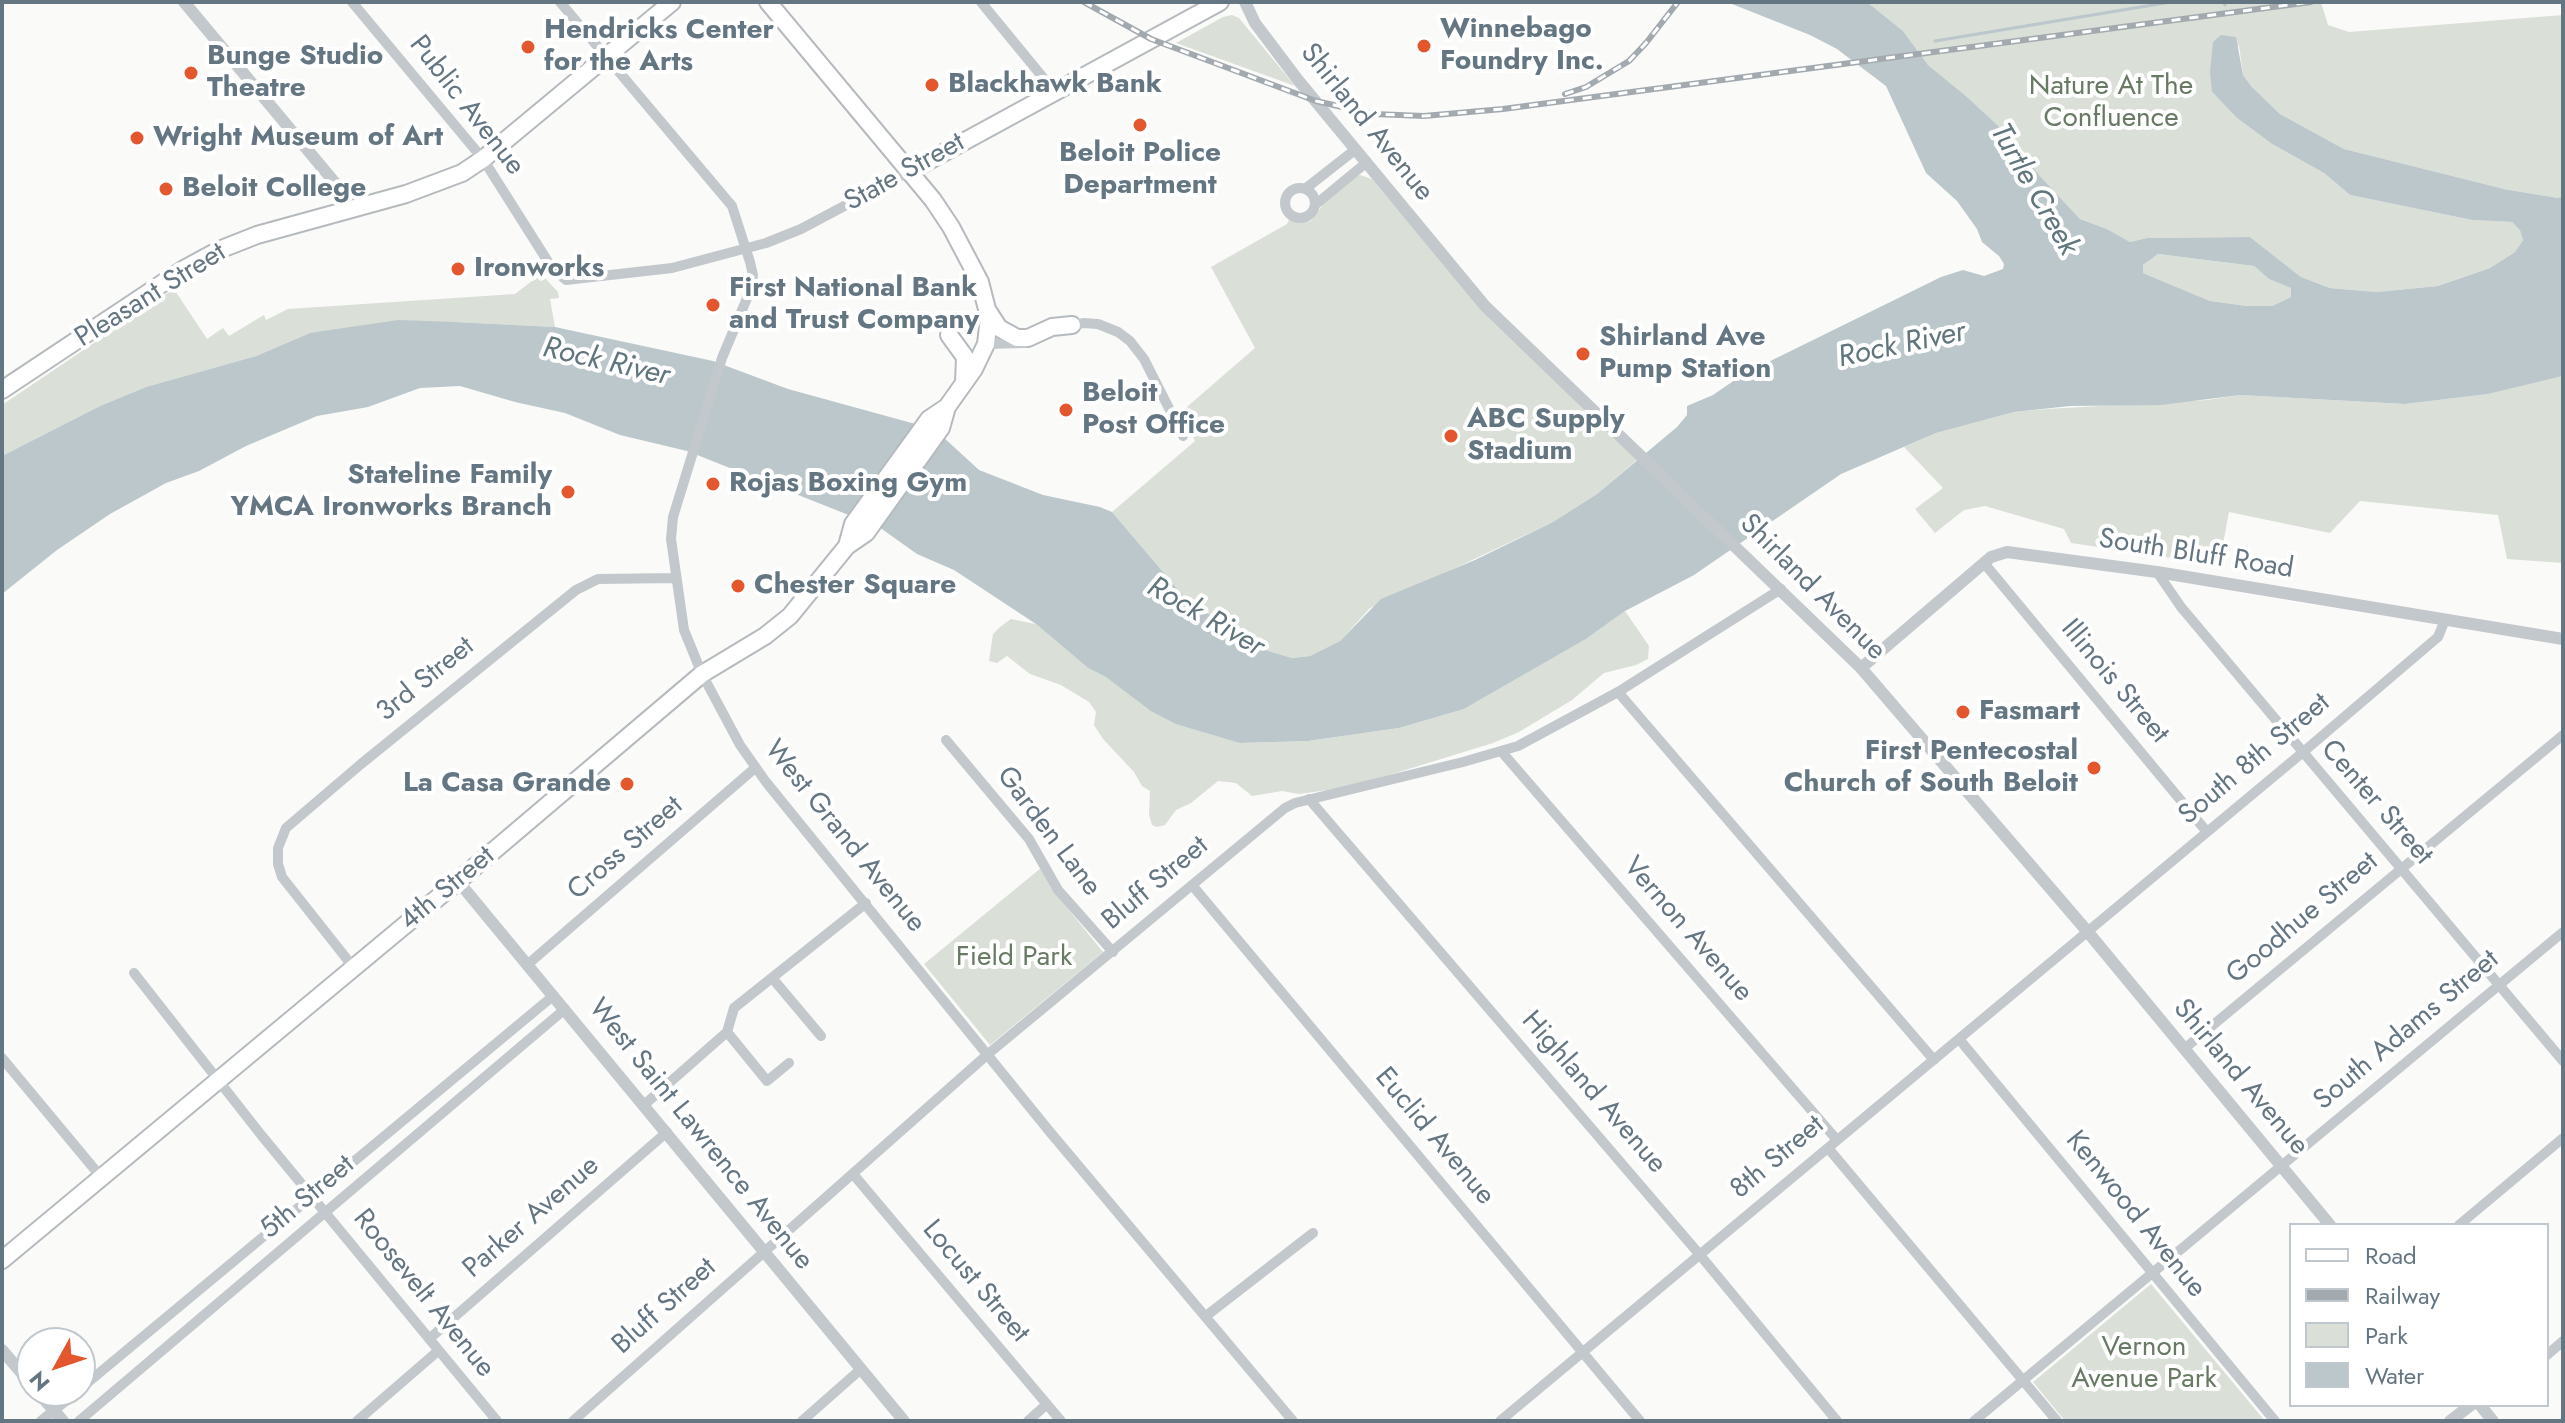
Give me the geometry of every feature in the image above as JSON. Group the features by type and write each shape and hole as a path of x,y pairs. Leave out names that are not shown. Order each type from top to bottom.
{"main road":[{"name":"Pleasant Street","path":"2,390 184,269 219,250 257,235 356,208 462,173 483,159 672,2"},
{"path":"768,2 910,171 951,227 980,282 988,311 989,331 986,344 963,385"},
{"name":"State Street","path":"910,171 1220,2"},
{"path":"988,311 999,328 1017,338 1028,338 1052,327 1077,324"},
{"path":"949,335 965,357 963,385"},
{"name":"4th Street","path":"2,1260 702,674 786,620 847,546 963,385"},
{"name":"4th Street","path":"2,1251 22,1241"}],"street":[{"path":"184,2 356,208"},
{"name":"Public Avenue","path":"352,2 483,159 552,268 566,280"},
{"name":"West Grand Avenue","path":"560,2 732,206 753,275 750,291 722,358 673,517 671,539 684,630 702,674 755,768 1050,1132 1293,1421"},
{"path":"981,2 1054,91"},
{"name":"Shirland Avenue","path":"1245,2 1264,35 1488,309 1861,668 2087,931 2328,1223"},
{"path":"1305,189 1356,149"},
{"path":"1315,205 1313,195 1305,189 1296,189 1288,195 1286,204 1289,212 1297,217 1306,217 1315,205 1367,162"},
{"name":"State Street","path":"566,280 672,268 747,249 801,229 910,171"},
{"path":"986,344 1019,344 1077,324 1098,324 1118,332 1130,341 1144,359 1183,436"},
{"name":"South Bluff Road","path":"1861,668 1984,563 1995,555 2007,552 2157,572 2563,639"},
{"name":"Illinois Street","path":"1984,563 2207,832"},
{"name":"Center Street","path":"2157,572 2181,607 2302,753 2563,1061"},
{"name":"3rd Street","path":"354,968 282,877 278,864 280,838 286,828 576,590 598,579 676,578"},
{"name":"Bluff Street","path":"573,1421 988,1054 1285,808 1309,799 1518,746 1618,692 1781,589"},
{"name":"South 8th Street","path":"2087,931 2438,637 2445,620"},
{"path":"1618,692 1934,1060"},
{"name":"Goodhue Street","path":"2184,1049 2563,735"},
{"name":"Garden Lane","path":"946,740 1029,839 1058,890 1113,952"},
{"name":"Vernon Avenue","path":"1501,751 1832,1144 2057,1421"},
{"name":"Cross Street","path":"527,965 755,768"},
{"name":"Highland Avenue","path":"1309,799 1700,1255 1837,1421"},
{"name":"West Saint Lawrence Avenue","path":"458,881 904,1421"},
{"name":"Euclid Avenue","path":"1192,885 1640,1421"},
{"path":"644,1105 727,1032 734,1008 760,984 773,979 866,903"},
{"name":"8th Street","path":"1500,1421 2087,931"},
{"name":"South Adams Street","path":"1974,1421 2563,932"},
{"name":"Roosevelt Avenue","path":"134,973 313,1198 497,1421"},
{"path":"773,979 821,1036"},
{"name":"5th Street","path":"96,1376 553,996"},
{"name":"5th Street","path":"79,1421 565,1009"},
{"path":"727,1032 767,1081 789,1063"},
{"name":"Kenwood Avenue","path":"1959,1039 2275,1421"},
{"path":"2,1059 101,1177"},
{"name":"Parker Avenue","path":"429,1339 667,1132"},
{"path":"2461,1223 2563,1138"},
{"name":"Locust Street","path":"853,1174 1061,1421"},
{"path":"1206,1316 1313,1233"},
{"path":"2,1350 16,1366"},
{"path":"357,1421 438,1351"},
{"path":"802,1421 861,1369"},
{"path":"1028,1421 1047,1404"},
{"path":"2450,1421 2468,1407"},
{"name":"5th Street","path":"41,1421 59,1416"}],"green space":[{"name":"Nature At The Confluence","path":"1867,2 2321,2 2328,25 2349,32 2563,15 2563,196 2558,198 2499,188 2344,149 2280,114 2252,87 2243,75 2239,45 2212,92 2237,118 2272,144 2324,173 2350,195 2472,220 2512,222 2520,229 2523,240 2515,252 2490,268 2438,286 2377,292 2330,288 2301,277 2250,237 2147,238 2130,242 2080,219 2010,138 1928,65 1903,31"},
{"path":"1232,15 1239,18 1295,86 1176,43"},
{"path":"1360,175 1372,179 1492,321 1638,459 1597,494 1553,522 1370,608 1340,641 1310,656 1292,658 1265,650 1199,608 1181,593 1112,512 1195,441 1181,412 1255,348 1211,267 1289,220 1300,223 1311,221 1327,199"},
{"path":"2158,254 2254,266 2269,279 2292,288 2291,297 2272,306 2210,301 2143,273 2143,265"},
{"path":"541,274 558,292 559,298 550,299 555,327 454,322 310,333 256,356 146,387 100,406 2,456 2,405 174,289 207,339 223,328 229,336 264,315 266,320 288,309 515,294"},
{"path":"2563,376 2563,563 2507,559 2498,515 2360,501 2330,533 2229,512 2219,565 2071,543 2064,529 1985,506 1964,510 1935,533 1915,509 1943,488 1904,447 1936,433 2014,412 2207,400 2240,395 2405,404 2488,394"},
{"path":"1625,611 1649,646 1648,659 1604,673 1572,700 1519,732 1493,743 1335,789 1299,794 1282,791 1252,796 1236,783 1218,781 1191,803 1176,810 1165,825 1157,827 1152,825 1149,815 1150,791 1142,786 1134,772 1103,739 1094,725 1096,712 1089,702 1061,685 1030,674 1007,656 997,663 989,661 993,634 1000,627 1011,619 1036,624 1088,668 1240,743 1308,741 1399,728 1464,709 1586,639"},
{"name":"Field Park","path":"1041,868 1051,888 1103,952 990,1045 924,964"},
{"name":"Vernon Avenue Park","path":"2151,1284 2265,1421 2065,1421 2033,1382"}],"water":[{"path":"1727,2 1867,2 1903,31 1928,65 2011,138 2039,175 2080,219 2130,242 2147,238 2250,237 2301,277 2330,288 2377,292 2438,286 2490,268 2515,252 2523,240 2520,230 2512,222 2472,220 2350,195 2324,173 2272,144 2237,118 2212,92 2210,72 2213,42 2221,35 2236,37 2243,75 2252,87 2280,114 2344,149 2504,189 2558,198 2563,196 2563,376 2488,394 2405,404 2240,395 2161,405 2070,406 2014,412 1936,433 1841,474 1694,575 1625,611 1586,639 1464,709 1399,728 1308,741 1240,743 1176,724 1151,711 1106,677 1088,668 1036,624 954,570 917,554 879,527 687,451 620,435 565,413 460,386 420,388 368,407 317,416 246,446 199,471 166,483 110,514 57,550 2,594 2,456 100,406 146,387 256,356 310,333 398,320 454,322 555,327 713,361 788,389 919,425 942,436 979,470 1043,495 1112,512 1181,593 1199,608 1265,650 1292,658 1310,656 1340,641 1381,599 1475,560 1553,522 1597,494 1677,427 1687,415 1687,406 1713,395 1742,375 1941,277 1963,270 1984,276 2003,269 2004,264 1999,256 1982,242 1977,229 1957,201 1926,173 1886,86 1837,49","holes":["2158,254 2254,266 2269,279 2291,288 2291,297 2272,306 2210,301 2143,273 2143,265"]}],"waterway":[{"path":"1935,41 2171,2"}],"railway":[{"path":"1084,2 1151,39 1316,101 1373,114 1424,116 1503,109 2311,2"},
{"path":"1565,94 1586,87 1629,61 1678,2"}],"place":[{"name":"Winnebago Foundry Inc.","path":"1424,46"},
{"name":"Hendricks Center for the Arts","path":"528,47"},
{"name":"Bunge Studio Theatre","path":"191,73"},
{"name":"Blackhawk Bank","path":"932,85"},
{"name":"Beloit Police Department","path":"1140,125"},
{"name":"Wright Museum of Art","path":"137,138"},
{"name":"Beloit College","path":"166,189"},
{"name":"Ironworks","path":"458,269"},
{"name":"First National Bank and Trust Company","path":"713,305"},
{"name":"Shirland Ave Pump Station","path":"1583,354"},
{"name":"Beloit Post Office","path":"1066,410"},
{"name":"ABC Supply Stadium","path":"1451,436"},
{"name":"Rojas Boxing Gym","path":"713,484"},
{"name":"Stateline Family YMCA Ironworks Branch","path":"568,492"},
{"name":"Chester Square","path":"738,586"},
{"name":"Fasmart","path":"1963,712"},
{"name":"First Pentecostal Church of South Beloit","path":"2094,768"},
{"name":"La Casa Grande","path":"627,784"}],"water label":[{"name":"Turtle Creek","path":"2033,190"},
{"name":"Rock River","path":"1902,346"},
{"name":"Rock River","path":"606,363"},
{"name":"Rock River","path":"1205,618"}]}
